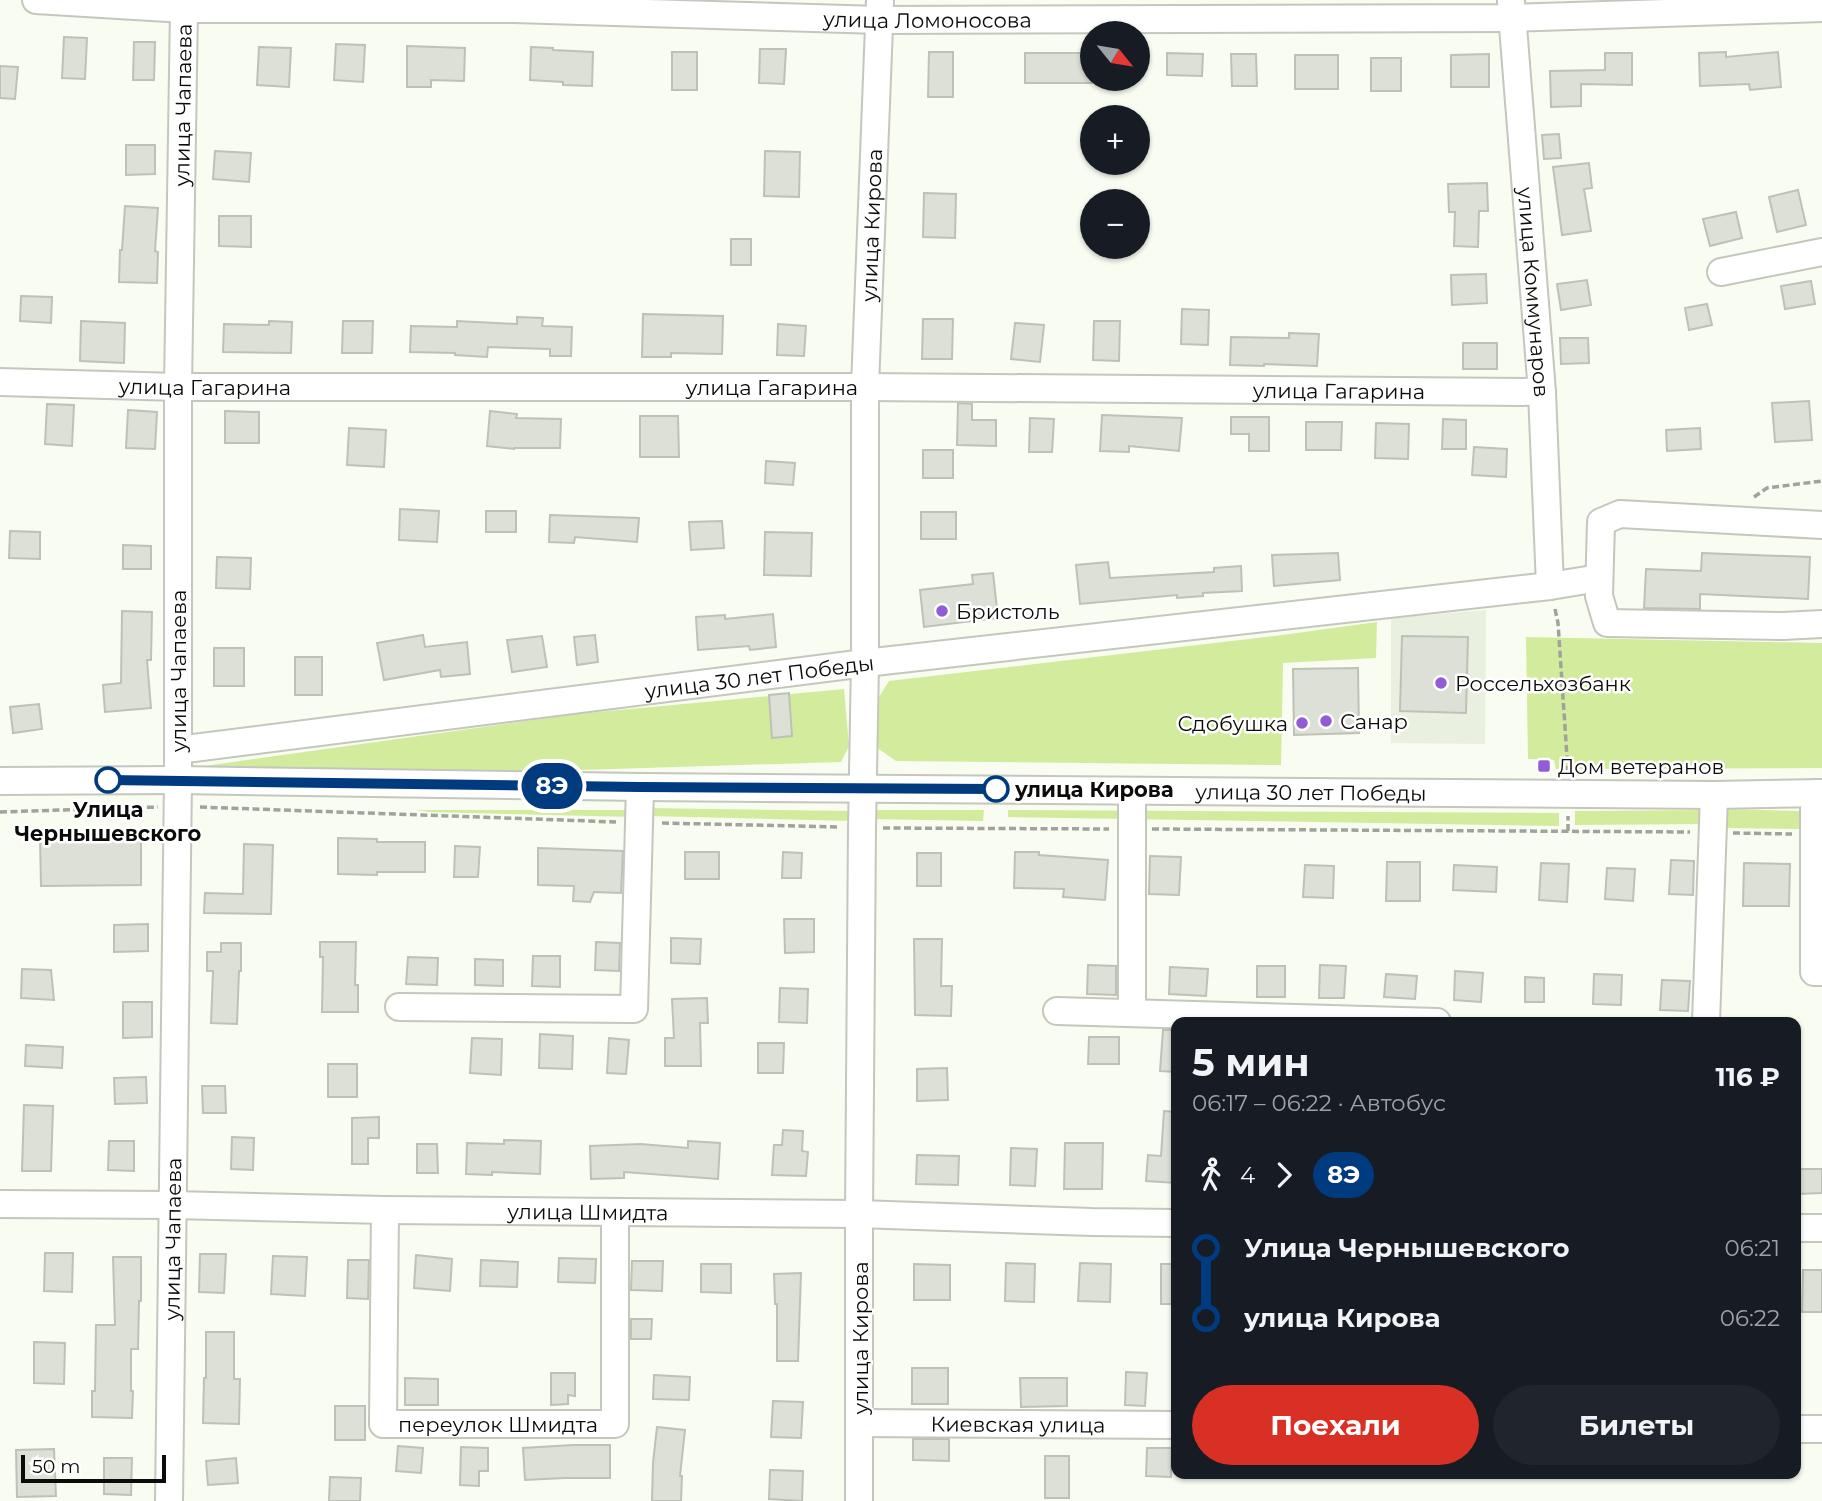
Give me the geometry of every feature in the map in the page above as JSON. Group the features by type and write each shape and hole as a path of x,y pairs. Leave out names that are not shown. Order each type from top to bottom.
{"street":[{"name":"улица Ломоносова","path":"36,0 184,9 514,5 880,10 1822,8"},
{"name":"улица Чапаева","path":"169,1501 178,793 178,387 184,9"},
{"name":"улица Коммунаров","path":"1511,9 1542,392 1550,586"},
{"name":"улица Кирова","path":"859,1501 865,387 880,10"},
{"path":"1721,272 1822,252"},
{"name":"улица Гагарина","path":"0,383 178,387 865,387 1542,392"},
{"path":"1822,525 1620,514 1601,522 1599,578 1600,596 1607,623 1783,626 1822,624"},
{"name":"улица 30 лет Победы","path":"178,750 865,663 1550,586 1599,578"},
{"name":"улица 30 лет Победы","path":"0,780 178,793 640,787 1714,795 1818,793"},
{"path":"399,1007 634,1009 640,787"},
{"path":"1132,790 1132,1013"},
{"path":"1818,793 1814,834 1818,892 1815,972 1822,972"},
{"path":"1706,1017 1714,795"},
{"path":"1057,1011 1268,1017"},
{"name":"улица Шмидта","path":"0,1204 859,1214 1171,1223"},
{"name":"переулок Шмидта","path":"385,1210 383,1424 615,1424 615,1212"},
{"path":"1801,1228 1822,1228"},
{"name":"Киевская улица","path":"860,1423 1171,1425"},
{"path":"1801,1429 1822,1429"}],"path":[{"path":"1724,520 1767,488 1822,481"},
{"path":"1550,586 1558,623 1568,776"},
{"path":"0,813 178,793 639,823 862,828 1814,834"}],"shaded area":[{"path":"1486,610 1485,744 1391,743 1391,618"}],"green space":[{"path":"1377,622 1376,658 1283,663 1281,765 896,761 876,747 876,702 889,681"},
{"path":"1526,637 1822,643 1822,768 1556,769 1554,760 1528,759"},
{"path":"844,689 849,746 841,762 416,775 197,767 576,714"},
{"path":"646,808 849,811 851,821 647,816"},
{"path":"1718,809 1803,811 1803,829 1718,828"},
{"path":"416,810 634,810 633,817"},
{"path":"871,810 984,810 983,821 871,819"},
{"path":"1008,810 1559,813 1559,826 1008,817"},
{"path":"1705,810 1705,824 1575,825 1575,811"}],"building":[{"path":"64,37 87,38 85,79 62,78"},
{"path":"134,42 155,42 154,80 133,80"},
{"path":"336,44 365,45 363,82 334,80"},
{"path":"407,46 465,48 464,81 431,80 431,87 407,87"},
{"path":"259,47 291,48 289,87 257,85"},
{"path":"531,47 593,52 592,86 530,80"},
{"path":"760,49 786,49 784,84 759,83"},
{"path":"672,52 697,52 697,90 672,90"},
{"path":"929,52 953,52 953,97 928,97"},
{"path":"1726,52 1726,57 1778,52 1781,87 1750,90 1749,84 1700,86 1699,53"},
{"path":"1025,53 1080,53 1080,83 1025,83"},
{"path":"1167,53 1203,54 1202,76 1167,75"},
{"path":"1605,53 1632,53 1632,85 1581,84 1581,106 1551,107 1550,71 1605,70"},
{"path":"1231,54 1256,54 1257,86 1232,86"},
{"path":"1489,54 1489,87 1451,87 1451,55"},
{"path":"1295,55 1338,55 1338,89 1295,89"},
{"path":"1371,58 1401,58 1401,91 1371,91"},
{"path":"0,66 18,67 15,99 0,98"},
{"path":"1559,134 1561,158 1544,159 1542,135"},
{"path":"126,145 155,145 155,174 126,175"},
{"path":"215,151 251,153 249,182 213,179"},
{"path":"765,151 800,152 799,197 764,196"},
{"path":"1589,163 1592,188 1584,189 1591,231 1562,235 1553,167"},
{"path":"1487,183 1488,211 1479,211 1478,247 1454,246 1455,212 1449,212 1448,184"},
{"path":"1798,190 1806,225 1777,232 1769,197"},
{"path":"924,193 956,194 955,238 923,237"},
{"path":"125,206 158,208 155,251 158,252 157,283 119,282"},
{"path":"1736,212 1742,238 1710,246 1703,219"},
{"path":"219,216 251,216 251,247 219,246"},
{"path":"731,239 751,239 751,265 731,265"},
{"path":"1486,274 1487,303 1452,305 1451,275"},
{"path":"1587,280 1591,305 1561,310 1557,284"},
{"path":"1811,281 1815,304 1785,309 1781,286"},
{"path":"21,296 52,297 51,323 20,321"},
{"path":"1707,304 1712,325 1689,330 1685,308"},
{"path":"1182,309 1209,310 1208,345 1181,344"},
{"path":"643,314 723,316 722,354 671,353 671,357 642,357"},
{"path":"517,317 543,318 542,326 572,327 571,356 550,356 550,349 488,347 487,357 410,352 411,326 457,327 457,321 517,324"},
{"path":"923,319 953,319 952,359 922,359"},
{"path":"81,321 125,323 124,363 80,361"},
{"path":"269,321 292,322 291,353 223,352 224,324 269,325"},
{"path":"343,321 373,321 372,353 342,353"},
{"path":"1094,321 1120,321 1119,361 1093,360"},
{"path":"1015,323 1044,325 1040,362 1011,359"},
{"path":"778,324 806,326 804,356 777,355"},
{"path":"1289,333 1319,334 1317,366 1230,365 1231,337 1289,338"},
{"path":"1560,338 1588,338 1589,363 1561,364"},
{"path":"1463,343 1497,343 1497,369 1463,369"},
{"path":"1809,401 1812,440 1775,442 1772,403"},
{"path":"958,403 972,404 972,420 996,420 996,446 957,445"},
{"path":"47,404 74,405 72,446 45,444"},
{"path":"128,410 157,412 155,449 126,448"},
{"path":"225,411 259,412 259,443 225,443"},
{"path":"490,411 517,414 516,418 561,419 560,448 514,449 487,446"},
{"path":"1102,415 1182,418 1179,451 1129,446 1129,452 1100,451"},
{"path":"640,416 678,416 679,457 640,457"},
{"path":"1231,417 1269,417 1269,451 1249,451 1249,434 1231,434"},
{"path":"1030,418 1054,419 1052,452 1029,452"},
{"path":"1443,419 1466,420 1466,449 1442,449"},
{"path":"1306,422 1342,422 1341,450 1306,450"},
{"path":"1376,423 1409,424 1408,459 1375,458"},
{"path":"349,428 386,430 384,467 347,465"},
{"path":"1700,428 1701,449 1667,451 1666,430"},
{"path":"1474,447 1507,449 1506,477 1472,475"},
{"path":"923,450 953,450 953,478 923,478"},
{"path":"766,461 795,463 793,485 765,483"},
{"path":"400,509 439,511 437,542 399,540"},
{"path":"486,511 516,511 516,532 486,532"},
{"path":"921,512 956,512 956,539 921,539"},
{"path":"550,515 639,518 637,542 575,537 574,543 549,542"},
{"path":"722,521 724,548 691,550 689,522"},
{"path":"10,531 40,532 40,559 9,558"},
{"path":"765,532 812,533 811,576 764,575"},
{"path":"123,545 151,546 151,569 123,569"},
{"path":"1338,553 1340,580 1274,586 1272,555"},
{"path":"1702,553 1810,557 1808,599 1700,594 1700,609 1644,608 1646,569 1701,571"},
{"path":"217,557 251,558 250,589 216,588"},
{"path":"1108,562 1110,578 1214,572 1214,568 1241,566 1242,591 1080,604 1076,565"},
{"path":"993,573 998,618 924,627 920,590 973,584 972,575"},
{"path":"122,611 152,612 151,660 147,660 151,708 105,712 103,685 121,683"},
{"path":"773,614 776,647 698,650 696,617 725,615 725,619"},
{"path":"423,635 425,647 467,642 470,674 441,677 440,670 384,680 377,643"},
{"path":"595,635 598,662 577,665 574,637"},
{"path":"542,636 547,667 512,672 507,640"},
{"path":"1402,636 1468,637 1466,713 1400,711"},
{"path":"214,648 244,648 244,686 214,686"},
{"path":"295,657 322,657 322,695 295,695"},
{"path":"1358,668 1359,733 1294,735 1293,669"},
{"path":"789,693 792,736 772,738 769,695"},
{"path":"39,704 42,729 13,733 10,707"},
{"path":"141,837 141,885 41,886 40,838"},
{"path":"338,838 377,839 377,842 425,842 425,872 338,874"},
{"path":"244,844 273,845 271,914 204,913 205,893 243,894"},
{"path":"455,846 480,847 478,877 454,877"},
{"path":"538,848 623,851 621,893 594,892 590,902 573,901 574,886 538,885"},
{"path":"685,852 719,852 719,879 685,879"},
{"path":"783,852 802,853 801,878 782,878"},
{"path":"1015,852 1108,860 1105,900 1063,897 1064,889 1014,888"},
{"path":"917,853 941,853 941,886 917,886"},
{"path":"1150,856 1181,857 1179,895 1149,894"},
{"path":"1671,860 1694,861 1693,895 1669,894"},
{"path":"1387,862 1420,862 1420,901 1386,901"},
{"path":"1541,863 1569,864 1567,902 1539,900"},
{"path":"1744,863 1790,864 1789,906 1743,906"},
{"path":"1305,865 1334,866 1333,898 1303,897"},
{"path":"1454,865 1497,867 1496,892 1453,890"},
{"path":"1607,868 1635,869 1633,901 1605,899"},
{"path":"784,919 814,919 814,952 785,953"},
{"path":"148,924 148,951 114,952 114,925"},
{"path":"671,938 701,939 700,964 671,963"},
{"path":"914,939 942,939 941,986 952,986 951,1016 915,1015"},
{"path":"320,942 356,942 355,985 358,985 358,1012 322,1012 323,957 320,957"},
{"path":"596,942 620,943 619,971 595,970"},
{"path":"221,943 241,943 237,1024 211,1023 213,971 207,971 207,952 221,952"},
{"path":"533,956 560,956 560,987 532,986"},
{"path":"408,957 438,958 437,985 406,984"},
{"path":"475,959 503,960 503,986 475,985"},
{"path":"1088,965 1116,966 1116,995 1087,994"},
{"path":"1320,965 1346,966 1344,998 1319,998"},
{"path":"1257,966 1285,966 1285,997 1257,997"},
{"path":"1170,967 1208,969 1206,996 1169,994"},
{"path":"22,969 51,970 54,1000 21,998"},
{"path":"1455,971 1483,973 1481,1002 1454,1000"},
{"path":"1386,974 1417,976 1415,999 1384,997"},
{"path":"1594,974 1622,975 1621,1005 1593,1004"},
{"path":"1525,977 1544,978 1544,1002 1525,1002"},
{"path":"1662,980 1690,981 1688,1011 1660,1010"},
{"path":"780,988 808,989 807,1023 779,1022"},
{"path":"707,998 708,1023 700,1023 701,1066 665,1066 665,1038 674,1038 672,999"},
{"path":"123,1002 152,1002 152,1037 123,1038"},
{"path":"1163,1030 1171,1030 1171,1072 1160,1071"},
{"path":"540,1034 573,1036 572,1069 539,1068"},
{"path":"1089,1037 1119,1037 1119,1064 1088,1064"},
{"path":"472,1038 502,1039 501,1075 470,1073"},
{"path":"609,1038 629,1040 626,1074 607,1073"},
{"path":"758,1043 784,1043 783,1073 758,1073"},
{"path":"26,1045 63,1047 62,1068 25,1066"},
{"path":"328,1064 357,1064 357,1097 328,1097"},
{"path":"947,1068 948,1100 917,1101 917,1069"},
{"path":"146,1077 147,1103 115,1104 114,1078"},
{"path":"202,1086 225,1086 226,1113 203,1113"},
{"path":"24,1105 53,1106 51,1171 22,1171"},
{"path":"1164,1111 1171,1112 1171,1183 1146,1181 1148,1155 1161,1156"},
{"path":"379,1117 379,1138 368,1138 368,1164 352,1164 352,1118"},
{"path":"783,1130 803,1131 802,1151 808,1152 806,1176 772,1175 774,1145 782,1145"},
{"path":"232,1137 254,1138 253,1170 231,1169"},
{"path":"504,1140 541,1141 540,1174 466,1174 467,1143 504,1144"},
{"path":"109,1141 134,1141 134,1171 108,1170"},
{"path":"688,1141 720,1143 718,1179 624,1172 624,1178 591,1179 590,1146 641,1144 688,1148"},
{"path":"1065,1143 1103,1143 1102,1189 1064,1189"},
{"path":"417,1144 437,1144 438,1173 417,1173"},
{"path":"1011,1148 1037,1149 1035,1186 1010,1185"},
{"path":"917,1155 959,1156 958,1185 916,1184"},
{"path":"1801,1169 1822,1169 1822,1193 1801,1194"},
{"path":"45,1253 73,1253 72,1292 44,1291"},
{"path":"200,1254 226,1254 224,1293 199,1292"},
{"path":"416,1255 452,1259 450,1291 414,1288"},
{"path":"273,1256 307,1257 305,1296 271,1294"},
{"path":"113,1257 141,1257 138,1349 131,1349 132,1418 92,1417 96,1325 115,1325"},
{"path":"559,1258 596,1259 595,1283 558,1282"},
{"path":"348,1260 369,1260 368,1299 347,1298"},
{"path":"481,1260 518,1262 517,1287 480,1286"},
{"path":"632,1261 663,1261 662,1291 631,1290"},
{"path":"1006,1263 1035,1264 1034,1302 1005,1301"},
{"path":"1080,1263 1111,1264 1110,1302 1078,1301"},
{"path":"701,1264 731,1264 731,1293 701,1292"},
{"path":"914,1264 950,1265 950,1300 914,1300"},
{"path":"1161,1264 1171,1264 1171,1304 1161,1304"},
{"path":"1803,1270 1822,1270 1822,1312 1802,1312"},
{"path":"801,1273 798,1361 777,1361 774,1274"},
{"path":"631,1319 652,1319 651,1339 631,1339"},
{"path":"206,1332 234,1332 234,1379 240,1379 239,1424 203,1423"},
{"path":"34,1342 65,1343 64,1384 34,1383"},
{"path":"912,1368 948,1368 948,1404 912,1404"},
{"path":"1126,1372 1147,1373 1145,1406 1125,1405"},
{"path":"551,1373 575,1373 575,1396 568,1395 568,1404 551,1405"},
{"path":"654,1375 690,1377 689,1400 653,1399"},
{"path":"405,1378 438,1379 438,1405 405,1405"},
{"path":"1020,1378 1067,1378 1067,1406 1021,1407"},
{"path":"773,1401 803,1402 801,1438 771,1437"},
{"path":"335,1406 365,1406 365,1440 335,1440"},
{"path":"657,1427 685,1430 680,1476 681,1501 652,1501"},
{"path":"913,1439 949,1439 949,1461 913,1460"},
{"path":"610,1445 610,1478 525,1480 523,1448"},
{"path":"398,1446 423,1448 421,1473 396,1471"},
{"path":"461,1447 488,1448 488,1471 479,1471 479,1486 460,1485"},
{"path":"1147,1448 1171,1448 1171,1477 1146,1476"},
{"path":"54,1449 56,1496 17,1497 16,1450"},
{"path":"1045,1456 1069,1456 1069,1498 1045,1498"},
{"path":"104,1458 132,1458 131,1495 104,1494"},
{"path":"236,1458 238,1483 208,1485 206,1461"},
{"path":"770,1470 803,1471 802,1501 769,1499"},
{"path":"330,1477 361,1478 360,1501 329,1501"}],"bus line":[{"name":"8Э","path":"108,780 996,789"}],"place":[{"name":"Бристоль","path":"942,611"},
{"name":"Россельхозбанк","path":"1441,683"},
{"name":"Санар","path":"1326,721"},
{"name":"Сдобушка","path":"1302,723"},
{"name":"Дом ветеранов","path":"1544,766"},
{"name":"Улица Чернышевского","path":"108,780"},
{"name":"улица Кирова","path":"996,789"}]}
